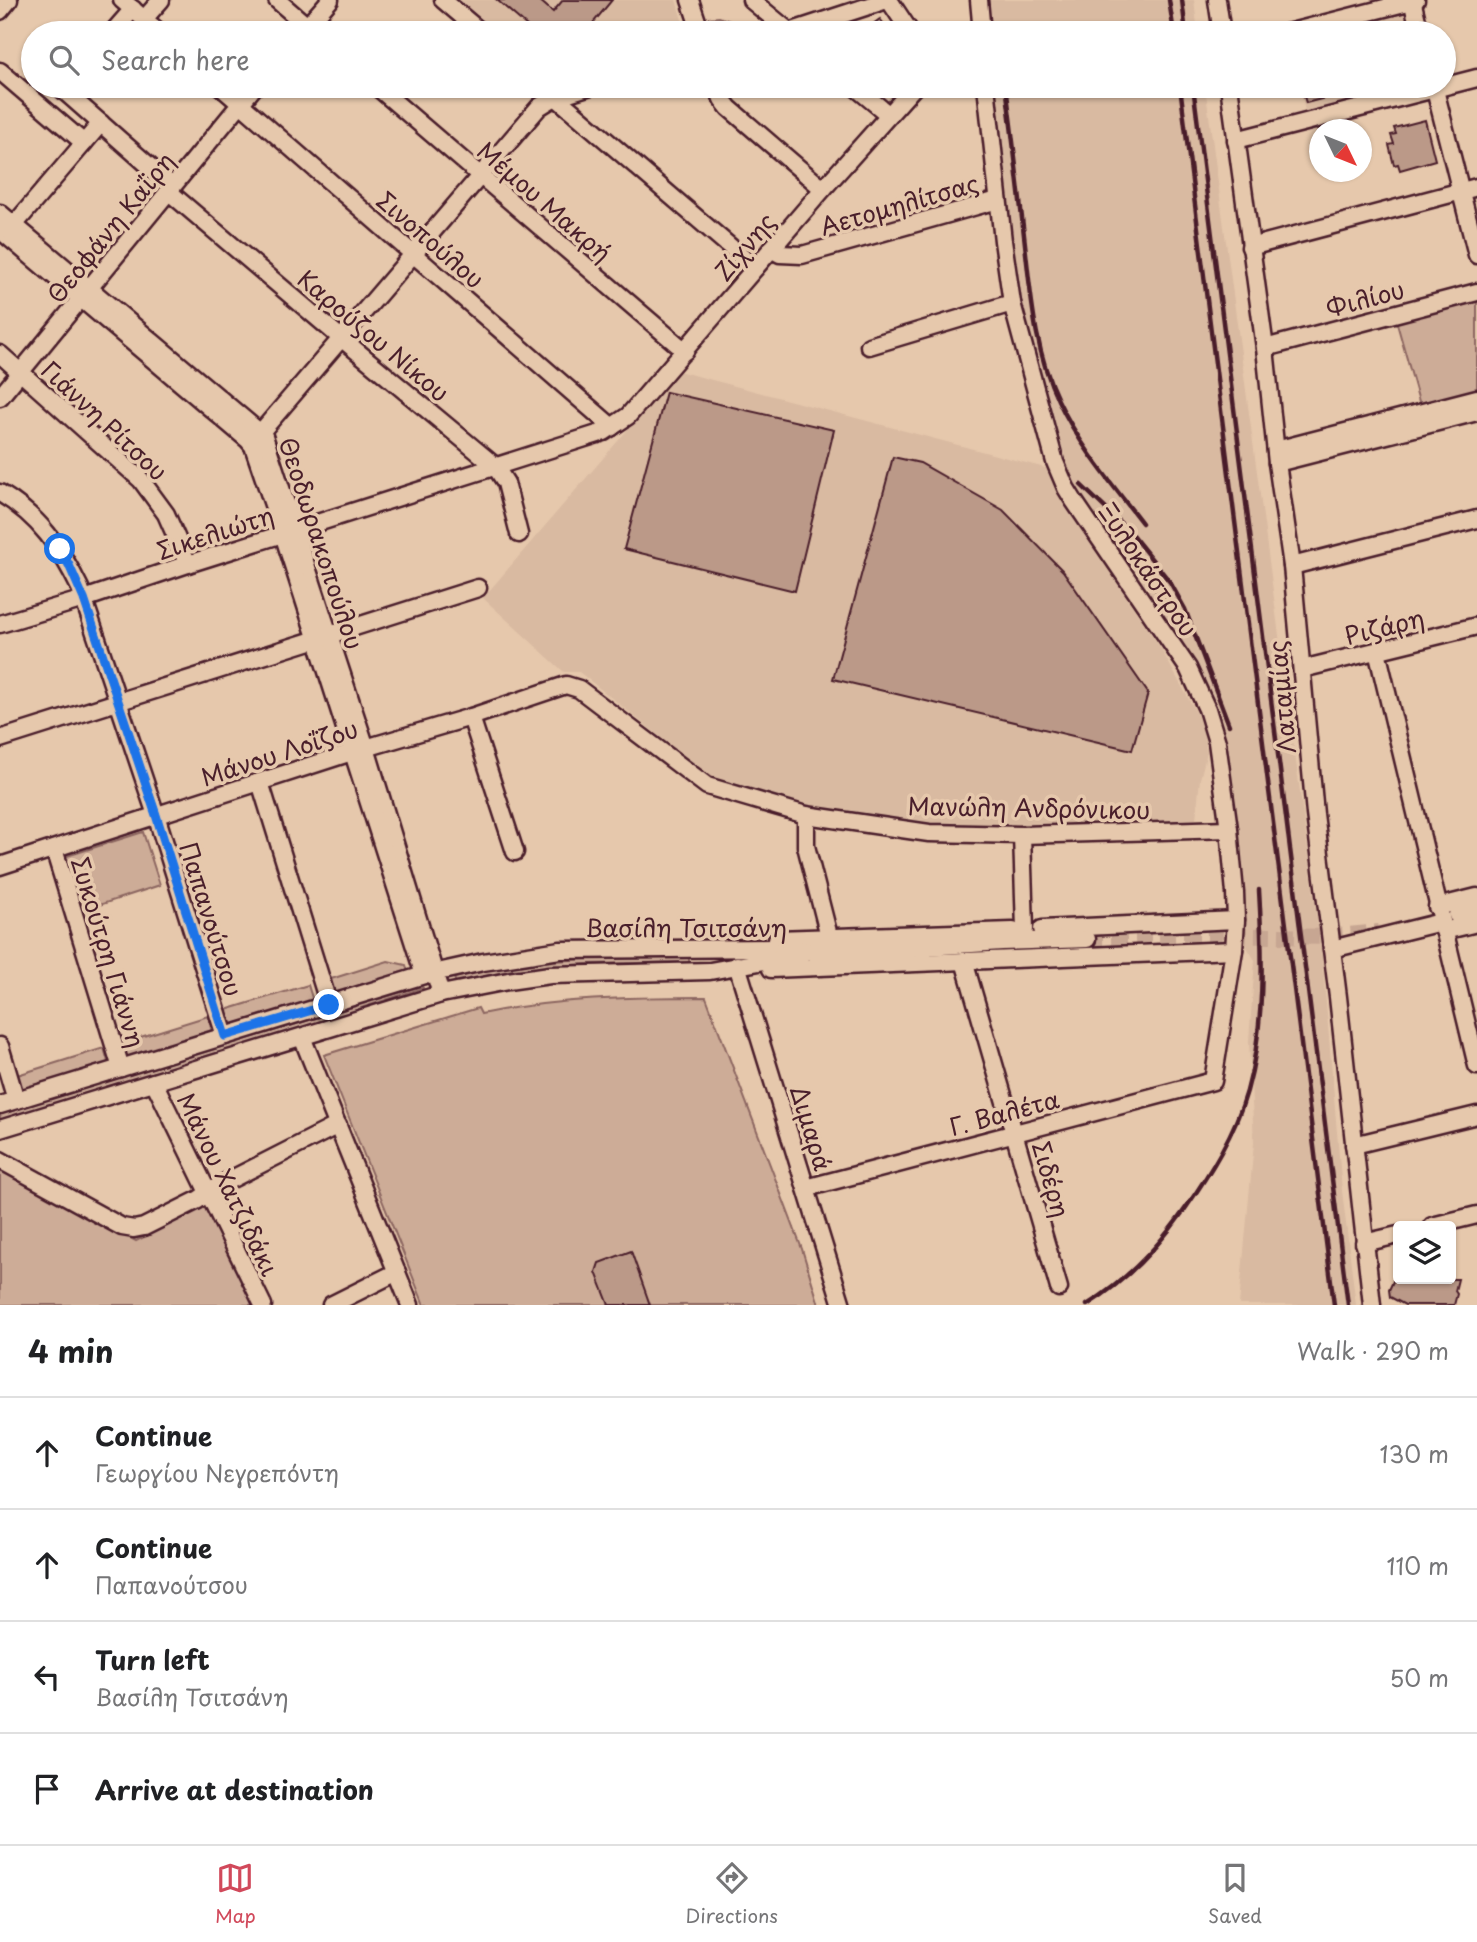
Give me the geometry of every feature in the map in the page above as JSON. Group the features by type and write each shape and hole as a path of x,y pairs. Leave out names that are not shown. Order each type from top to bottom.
{"street":[{"path":"0,11 9,0"},
{"path":"133,10 161,0"},
{"path":"277,0 298,21"},
{"path":"315,21 330,0"},
{"path":"443,0 468,21"},
{"path":"690,0 697,21"},
{"path":"751,0 775,21"},
{"path":"890,0 903,21"},
{"path":"826,21 890,0 906,0"},
{"path":"979,0 981,21"},
{"path":"1217,0 1220,21"},
{"path":"1333,21 1413,0 1417,21"},
{"path":"0,71 21,89"},
{"path":"1456,83 1477,78"},
{"path":"31,98 84,143"},
{"path":"46,111 57,98"},
{"name":"Καρούζου Νίκου","path":"75,98 170,188 341,338 495,466 506,483 519,534"},
{"name":"Σινοπούλου","path":"234,98 414,254 608,430"},
{"name":"Θεοφάνη Καΐρη","path":"0,397 244,98"},
{"name":"Μέμου Μακρή","path":"390,98 685,351"},
{"path":"261,432 545,98"},
{"path":"557,98 755,268"},
{"path":"723,98 729,108 823,189"},
{"path":"868,98 889,115"},
{"name":"Ζίχνης","path":"608,430 628,416 904,98"},
{"name":"Ξυλοκάστρου","path":"987,98 1012,303 1055,462 1074,501 1194,678 1217,742 1230,829 1236,920 1234,950 1213,1081"},
{"name":"Λαταμίας","path":"1231,98 1292,566 1315,814 1372,1305"},
{"path":"1236,140 1396,98"},
{"path":"1437,98 1477,255"},
{"path":"5,233 101,123"},
{"path":"1251,247 1477,187"},
{"name":"Αετομηλίτσας","path":"771,249 780,254 802,255 998,200"},
{"name":"Θεοδωρακοπούλου","path":"0,213 5,233 261,432 266,439 289,532"},
{"name":"Φιλίου","path":"1265,348 1477,292"},
{"path":"85,293 248,440 256,453 289,532 430,973 442,994"},
{"path":"869,346 1012,303"},
{"name":"Γιάννη Ρίτσου","path":"0,354 141,480 166,514 188,564"},
{"path":"1276,456 1477,398"},
{"path":"1276,456 1477,412"},
{"name":"Σικελιώτη","path":"0,624 608,430"},
{"name":"Παπανούτσου","path":"0,493 23,509 54,541 69,565 84,599 156,815 225,1036"},
{"path":"1292,566 1477,520"},
{"path":"0,739 478,588"},
{"name":"Ριζάρη","path":"1302,669 1477,626"},
{"path":"1377,651 1477,1066"},
{"name":"Μάνου Λοΐζου","path":"0,866 359,750 471,717 559,686 573,686"},
{"name":"Μανώλη Ανδρόνικου","path":"573,686 707,786 806,815 929,833 1023,835 1230,829"},
{"path":"471,717 515,852"},
{"path":"260,782 329,1005"},
{"path":"806,815 806,846 829,936"},
{"path":"1023,835 1025,930"},
{"name":"Συκούτρη Γιάννη","path":"54,849 121,1068"},
{"path":"1332,949 1441,920 1477,897"},
{"path":"1457,915 1477,910"},
{"path":"739,948 763,939 1236,920"},
{"path":"1441,920 1477,923"},
{"path":"811,952 1087,939"},
{"name":"Βασίλη Τσιτσάνη","path":"0,1105 430,973 484,962 560,950 795,948 811,952"},
{"name":"Βασίλη Τσιτσάνη","path":"0,1129 442,994 508,981 550,975 691,972 1234,950"},
{"name":"Βασίλη Τσιτσάνη","path":"739,969 811,952"},
{"name":"Σιδέρη","path":"964,961 1059,1287"},
{"name":"Διμαρά","path":"739,969 842,1305"},
{"path":"302,1037 410,1305"},
{"path":"0,1045 16,1100"},
{"name":"Γ. Βαλέτα","path":"806,1188 1213,1081"},
{"name":"Μάνου Χατζιδάκι","path":"154,1082 263,1305"},
{"path":"1353,1145 1477,1115"},
{"path":"0,1160 122,1227 134,1229 144,1227 198,1200 338,1125"},
{"path":"1452,1221 1477,1215"},
{"path":"1364,1243 1393,1236"},
{"path":"331,1305 397,1272"}],"shaded area":[{"path":"458,0 676,0 682,21 482,21"},
{"path":"987,0 1194,0 1197,21 988,21"},
{"path":"1409,7 1412,21 1355,21"},
{"path":"719,17 730,21 710,21 709,18"},
{"path":"995,98 1207,98 1322,955 1342,1191 1356,1305 1239,1305 1254,1143 1249,1041 1255,960 1245,944 1245,892 1239,828 1223,734 1202,676 1078,490 1065,462 1021,308"},
{"path":"1302,98 1372,98 1306,115"},
{"path":"1477,297 1477,391 1420,405 1396,320"},
{"path":"678,371 1049,469 1067,509 1161,649 1196,712 1207,752 1200,779 1196,819 1012,829 944,829 793,810 708,775 579,672 564,672 483,598"},
{"path":"143,832 160,885 81,911 64,857"},
{"path":"689,956 689,962 586,964 512,970 456,983 454,978 510,964"},
{"path":"388,961 406,965 408,972 333,996 328,980"},
{"path":"308,985 313,1001 224,1028 219,1012"},
{"path":"422,986 423,988 344,1015 0,1122 0,1114"},
{"path":"706,997 802,1249 819,1305 424,1305 324,1055 478,1008 481,1014 565,1002"},
{"path":"208,1016 212,1032 123,1059 118,1044"},
{"path":"104,1048 109,1065 16,1093 11,1077"},
{"path":"0,1168 136,1241 207,1205 255,1305 0,1305"}],"building":[{"path":"497,0 539,0 553,12 563,0 612,0 595,21 521,21"},
{"path":"1305,98 1325,98 1306,103"},
{"path":"1425,120 1435,160 1400,170 1398,164 1394,165 1389,145 1394,144 1391,135 1396,134 1394,128"},
{"path":"666,392 834,430 795,591 624,549"},
{"path":"893,457 920,463 1003,510 1063,571 1148,693 1132,750 833,679"},
{"path":"631,1251 650,1305 609,1305 596,1272 599,1263"},
{"path":"1458,1279 1454,1305 1405,1305 1390,1297 1389,1290 1393,1281 1393,1284 1456,1284"}],"tunnel":[{"path":"1087,939 1220,935 1327,937 1379,932"}],"railway":[{"path":"1169,0 1172,21"},
{"path":"1182,0 1185,21"},
{"path":"1007,98 1032,304 1039,344 1050,382 1076,433 1142,523"},
{"path":"1182,98 1334,1305"},
{"path":"1195,98 1348,1305"},
{"path":"1081,485 1129,531 1170,582 1185,609 1229,725"},
{"path":"1114,530 1187,633"},
{"path":"1087,1305 1128,1274 1164,1236 1204,1181 1236,1122 1253,1066 1260,1017 1262,966 1259,890"}],"route":[{"path":"60,549 84,599 156,815 225,1036 329,1005"}]}
